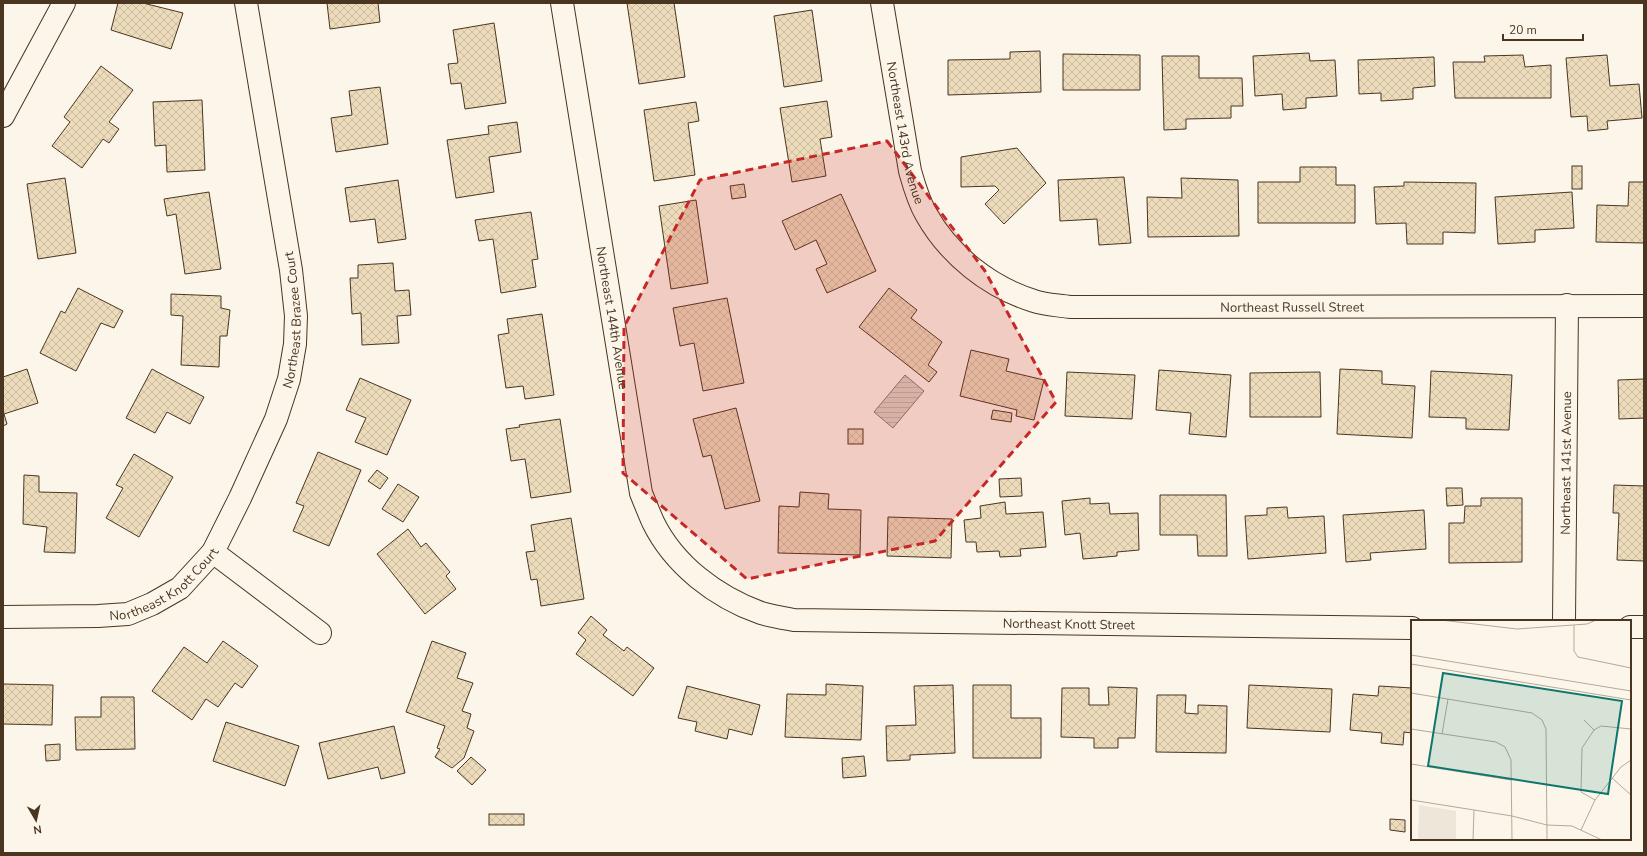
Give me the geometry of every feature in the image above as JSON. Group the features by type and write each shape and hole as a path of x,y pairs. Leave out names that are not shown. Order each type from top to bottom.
{"street":[{"path":"3,116 64,3"},
{"name":"Northeast Brazee Court","path":"213,552 240,498 276,419 289,379 295,344 296,316 291,270 246,3"},
{"name":"Northeast 144th Avenue","path":"562,3 641,493 654,523 671,550 692,574 729,599"},
{"name":"Northeast 143rd Avenue","path":"882,3 910,171 917,194 926,213 938,232 955,253"},
{"name":"Northeast Russell Street","path":"955,253 980,276 1004,290 1035,302 1070,307 1644,306"},
{"name":"Northeast 141st Avenue","path":"1564,620 1567,305"},
{"name":"Northeast Knott Court","path":"3,617 98,616 128,614 152,604 180,588 213,552 320,633"},
{"name":"Northeast Knott Street","path":"729,599 762,613 794,620 1411,628"},
{"path":"1631,628 1644,628"}],"highlighted area":[{"path":"887,141 985,271 1056,402 935,541 747,579 623,473 624,327 700,180"}],"shaded area":[{"path":"905,375 924,391 893,428 874,412"}],"building":[{"path":"118,3 143,3 183,13 171,49 111,30"},
{"path":"327,3 378,3 380,22 330,29"},
{"path":"627,3 674,3 685,77 639,84"},
{"path":"812,10 822,81 784,87 774,16"},
{"path":"494,23 506,103 465,109 461,83 451,84 448,64 458,63 453,30"},
{"path":"1040,51 1041,92 948,95 948,60 1010,59 1010,52"},
{"path":"1309,53 1310,61 1335,60 1337,96 1306,98 1306,108 1283,110 1282,94 1255,96 1253,56"},
{"path":"1063,54 1140,55 1140,90 1063,90"},
{"path":"1523,55 1525,67 1551,65 1551,98 1455,98 1453,62 1485,62 1484,56"},
{"path":"1607,55 1610,86 1639,84 1642,118 1607,121 1608,129 1588,131 1587,116 1571,117 1566,58"},
{"path":"1162,56 1199,56 1199,78 1242,78 1243,106 1231,106 1231,118 1186,119 1186,129 1164,130"},
{"path":"1434,57 1435,86 1413,88 1413,99 1381,101 1381,93 1359,94 1358,60"},
{"path":"101,66 133,90 109,122 119,129 109,143 103,139 82,168 52,146 70,122 64,117"},
{"path":"380,87 388,144 336,152 331,118 352,115 349,91"},
{"path":"202,100 205,170 167,172 166,145 155,146 153,102"},
{"path":"827,101 832,137 820,139 826,176 792,182 780,108"},
{"path":"696,102 699,121 688,123 695,175 654,181 644,110"},
{"path":"517,122 521,152 489,157 494,192 456,198 447,140 489,134 488,126"},
{"path":"1017,148 1046,183 1004,224 985,204 999,190 995,186 961,187 961,157"},
{"path":"1572,166 1582,166 1582,189 1572,189"},
{"path":"1300,167 1336,167 1336,185 1355,185 1355,223 1258,223 1258,182 1300,182"},
{"path":"1124,177 1131,243 1099,245 1097,219 1060,221 1058,180"},
{"path":"65,178 76,253 38,259 27,184"},
{"path":"1181,178 1238,180 1239,236 1148,237 1147,197 1182,198"},
{"path":"398,180 406,239 378,243 375,219 350,222 345,188"},
{"path":"1404,182 1476,183 1475,233 1443,232 1443,244 1407,244 1406,223 1376,224 1374,187 1404,186"},
{"path":"1629,182 1644,182 1644,243 1596,242 1597,205 1628,206"},
{"path":"744,184 746,197 732,199 730,186"},
{"path":"209,192 221,269 185,274 176,214 167,216 164,199"},
{"path":"1572,192 1574,228 1535,230 1535,242 1498,244 1495,197"},
{"path":"841,194 876,271 827,293 816,269 827,264 816,240 795,250 782,221"},
{"path":"696,200 708,283 671,289 659,206"},
{"path":"531,212 538,259 532,260 536,287 501,293 493,239 479,241 475,220"},
{"path":"393,263 395,291 409,290 411,315 397,316 399,343 362,345 361,313 352,314 350,278 358,278 358,265"},
{"path":"78,288 123,311 114,328 101,323 76,371 40,353 61,311 65,313"},
{"path":"889,288 917,310 911,318 942,342 928,365 937,372 929,382 859,327"},
{"path":"171,294 221,296 221,308 230,310 227,336 220,336 219,367 181,365 183,316 171,315"},
{"path":"727,298 744,383 703,391 694,343 680,346 673,308"},
{"path":"542,314 554,395 525,399 523,386 506,388 498,335 509,333 507,319"},
{"path":"971,350 1009,359 1006,371 1044,380 1034,420 1016,416 1017,410 960,396"},
{"path":"27,369 38,403 4,414 7,424 3,426 3,377"},
{"path":"152,369 204,397 190,424 167,412 155,433 126,418"},
{"path":"1340,369 1382,371 1382,384 1415,386 1412,438 1337,434"},
{"path":"1159,370 1231,375 1226,437 1189,434 1191,413 1156,410"},
{"path":"1431,371 1512,375 1509,430 1466,429 1466,418 1429,417"},
{"path":"1067,372 1135,375 1132,419 1065,416"},
{"path":"1320,372 1321,417 1250,417 1250,373"},
{"path":"360,378 411,400 387,455 355,442 366,418 346,410"},
{"path":"1644,379 1644,418 1619,419 1618,380"},
{"path":"736,408 760,501 725,509 711,455 703,457 693,419"},
{"path":"993,410 1012,413 1011,422 991,419"},
{"path":"560,419 571,492 531,498 525,459 511,461 506,429 520,427 519,425"},
{"path":"848,429 863,429 863,444 848,444"},
{"path":"318,452 361,470 329,546 293,531 304,506 296,503"},
{"path":"134,454 173,477 139,537 106,518 123,488 116,485"},
{"path":"377,470 388,478 380,489 368,481"},
{"path":"24,475 39,476 39,492 77,493 75,553 44,552 47,527 23,524"},
{"path":"1021,478 1022,496 1000,497 999,479"},
{"path":"398,484 419,497 403,522 382,509"},
{"path":"1614,485 1644,486 1644,561 1617,560 1619,513 1613,513"},
{"path":"1446,488 1462,488 1463,505 1447,506"},
{"path":"800,492 829,494 828,509 861,510 860,555 778,553 779,506 799,507"},
{"path":"1160,495 1226,495 1227,556 1198,556 1197,535 1160,535"},
{"path":"1090,498 1090,504 1109,503 1110,514 1138,513 1139,550 1117,552 1117,556 1083,559 1080,533 1065,535 1062,501"},
{"path":"1481,498 1522,498 1522,562 1449,563 1449,523 1464,523 1465,506 1481,506"},
{"path":"1005,502 1006,514 1043,512 1046,547 1020,549 1021,556 1000,557 999,551 977,552 976,542 966,542 964,520 981,518 980,506"},
{"path":"1287,507 1288,518 1324,516 1326,553 1248,559 1245,516 1267,515 1267,508"},
{"path":"1424,510 1426,549 1370,553 1371,560 1346,562 1343,515"},
{"path":"888,517 952,519 951,558 887,556"},
{"path":"571,518 584,599 541,606 537,579 531,580 526,552 535,551 531,525"},
{"path":"408,529 421,547 426,543 450,572 446,576 456,589 425,614 377,554"},
{"path":"591,616 607,630 603,635 624,651 627,647 654,668 633,696 576,654 586,640 578,633"},
{"path":"223,641 258,666 242,688 235,683 218,707 206,699 192,720 152,691 184,647 207,663"},
{"path":"432,641 466,653 457,678 473,683 462,711 471,714 467,728 474,731 464,758 452,768 435,757 440,749 437,748 445,726 406,712"},
{"path":"3,684 53,685 52,725 3,724"},
{"path":"826,684 863,686 861,740 785,737 787,694 826,695"},
{"path":"953,685 955,753 910,755 910,760 887,761 886,726 916,725 914,686"},
{"path":"973,685 1011,685 1011,718 1041,718 1041,758 973,758"},
{"path":"1249,685 1332,689 1330,732 1247,728"},
{"path":"687,686 760,705 752,735 729,729 727,739 695,731 697,722 678,718"},
{"path":"1379,686 1411,688 1411,733 1404,732 1403,745 1381,743 1382,733 1350,730 1353,694 1378,696"},
{"path":"1108,687 1137,688 1135,738 1118,738 1118,748 1094,748 1094,738 1061,737 1062,688 1089,688 1089,705 1109,705"},
{"path":"1157,695 1186,695 1185,713 1198,714 1198,705 1227,706 1226,753 1156,752"},
{"path":"101,697 134,697 135,749 76,750 75,717 101,717"},
{"path":"226,722 299,746 285,786 213,761"},
{"path":"394,726 405,773 381,779 378,767 328,779 319,743"},
{"path":"60,744 60,760 46,761 45,745"},
{"path":"864,756 866,776 843,778 842,758"},
{"path":"471,757 486,770 472,785 457,771"},
{"path":"489,814 524,814 524,825 489,825"},
{"path":"1390,819 1405,820 1405,832 1390,830"}]}
